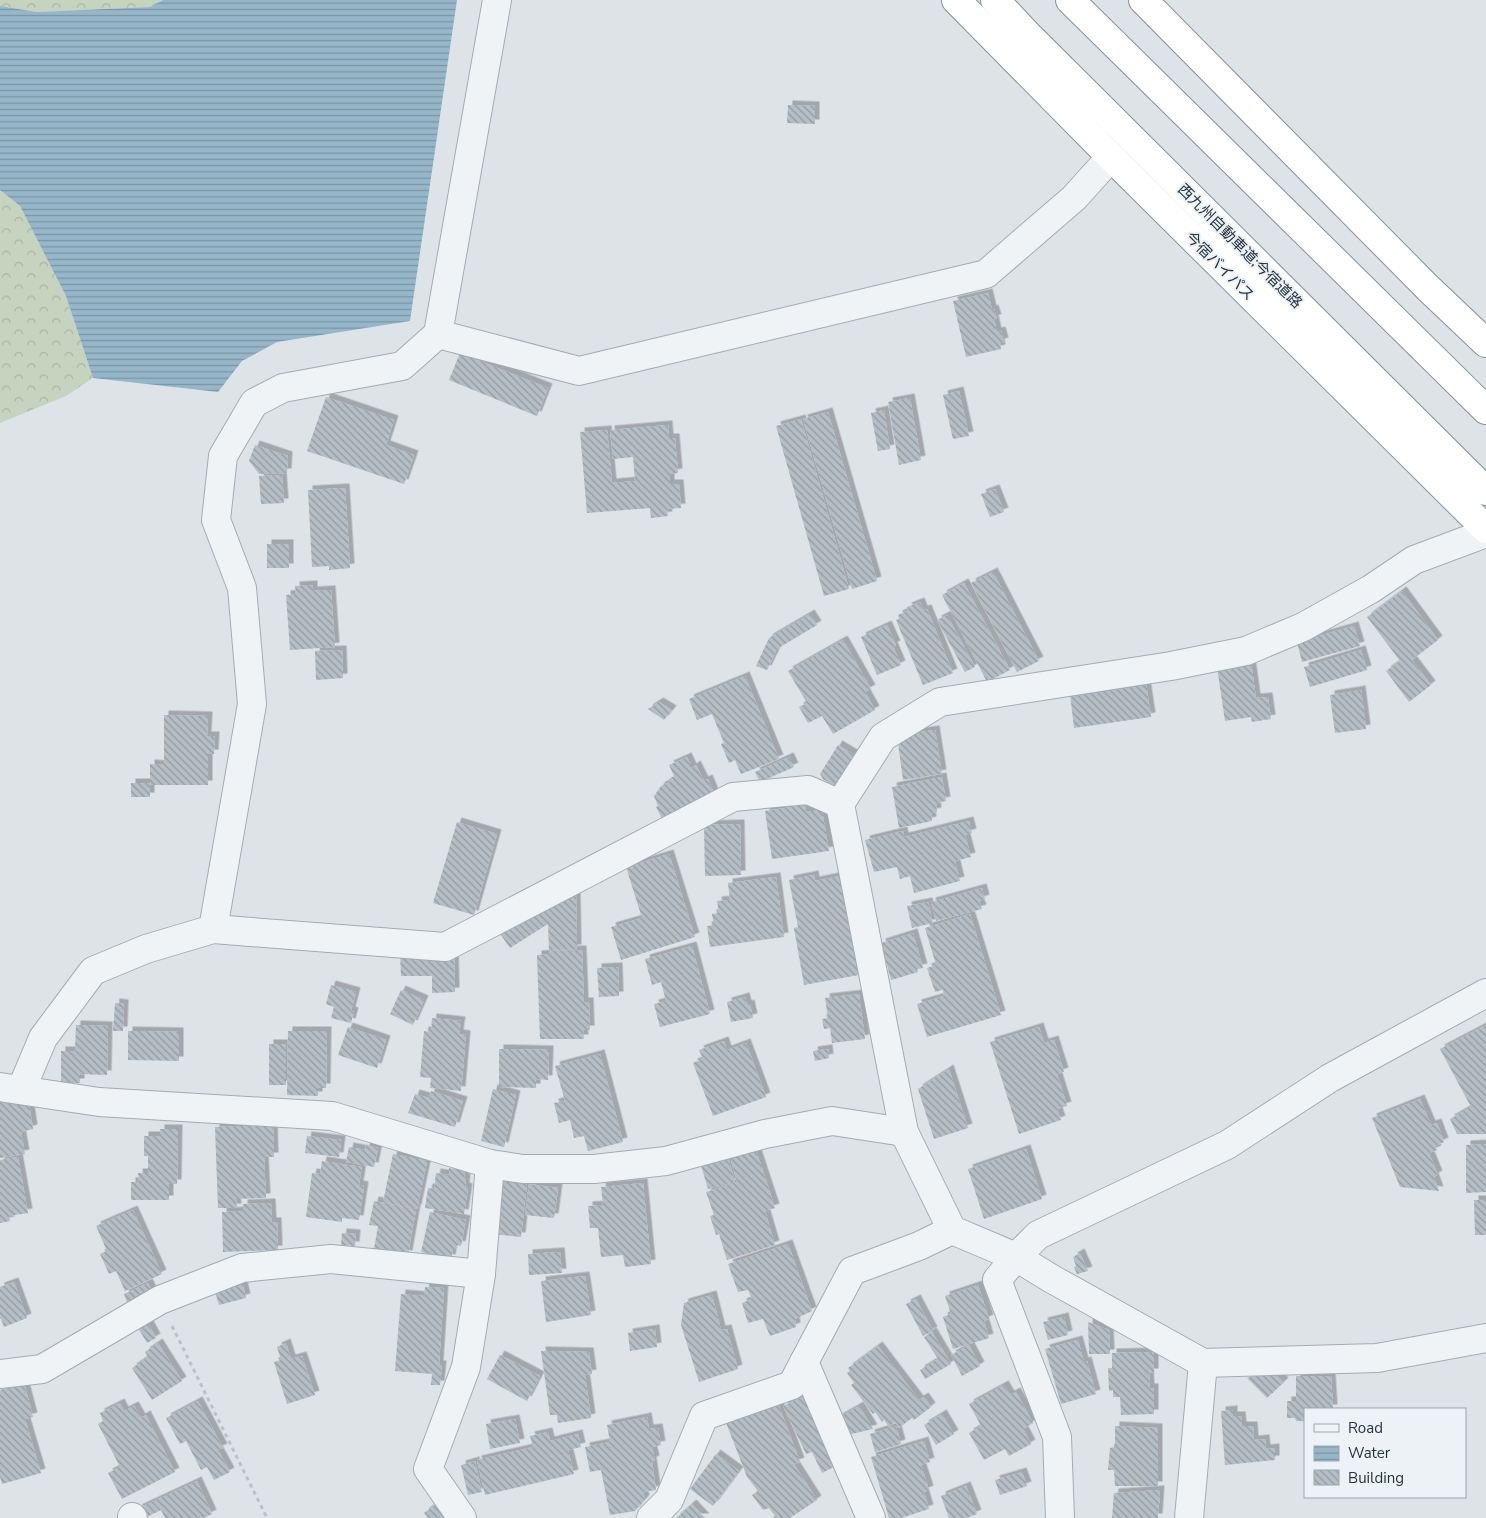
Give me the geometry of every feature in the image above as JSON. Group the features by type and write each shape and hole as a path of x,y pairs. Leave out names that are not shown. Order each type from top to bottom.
{"highway":[{"name":"今宿バイパス","path":"956,0 1111,157 1486,529"},
{"name":"西九州自動車道;今宿道路","path":"995,0 1486,491"},
{"path":"1070,0 1486,410"},
{"path":"1144,0 1428,288 1486,342"}],"street":[{"path":"213,929 252,704 242,588 216,520 223,456 254,403 283,388 402,366 438,334 497,0"},
{"path":"438,334 579,371 986,274 1074,198 1111,157"},
{"path":"1486,533 1414,560 1371,589 1303,627 1246,651 1171,666 940,702 883,737 840,804 904,1132 952,1230 1016,1257 1203,1364 1377,1358 1486,1338"},
{"path":"840,804 808,790 733,797 445,947 213,929 146,949 93,971 43,1038 10,1088 99,1102 332,1116 490,1164 523,1169 594,1169 666,1161 765,1134 832,1121 904,1132"},
{"path":"1060,1518 1057,1437 996,1280 1038,1235 1227,1145 1330,1078 1486,993"},
{"path":"462,1518 428,1470 466,1367 481,1274 490,1164"},
{"path":"651,1518 669,1500 704,1416 792,1385 852,1271 919,1246 952,1230"},
{"path":"0,1374 42,1368 160,1300 242,1268 331,1259 481,1274"},
{"path":"804,1362 870,1518"},
{"path":"1189,1518 1203,1364"}],"path":[{"path":"160,1300 267,1518"}],"green space":[{"path":"0,0 163,0 151,7 37,12 0,6"},
{"path":"0,190 20,206 66,296 93,378 66,396 0,423"}],"water":[{"path":"163,0 457,0 410,321 277,342 242,361 218,392 93,378 66,296 20,206 0,190 0,6 37,12 150,7"}],"building":[{"path":"788,105 815,106 815,124 787,123"},
{"path":"988,293 992,310 994,309 997,319 994,319 997,332 1001,331 1004,342 1000,343 1001,349 966,357 953,301"},
{"path":"460,353 548,388 537,416 449,380"},
{"path":"959,391 969,436 953,439 943,395"},
{"path":"326,397 394,420 386,445 414,455 404,484 307,451"},
{"path":"910,398 921,460 899,465 888,402"},
{"path":"884,410 890,449 878,451 871,413"},
{"path":"828,412 877,581 852,589 803,419"},
{"path":"801,419 849,589 824,596 776,426"},
{"path":"668,425 669,438 675,438 678,473 670,474 670,484 679,484 681,508 667,509 668,516 651,518 650,508 587,513 580,432 607,430 612,483 635,481 633,457 613,459 610,430"},
{"path":"255,445 288,456 287,473 259,474 249,461"},
{"path":"282,475 284,503 261,504 259,476"},
{"path":"345,488 350,568 329,570 329,566 312,567 308,490"},
{"path":"995,489 1004,512 990,517 981,494"},
{"path":"267,544 289,544 289,568 267,568"},
{"path":"993,572 1039,661 1017,672 971,583"},
{"path":"964,583 1010,670 987,682 942,595"},
{"path":"313,585 313,591 331,590 335,647 290,650 286,595 296,594 295,586"},
{"path":"1402,591 1438,640 1412,660 1431,685 1409,702 1386,671 1400,661 1367,617"},
{"path":"920,602 923,610 927,609 953,673 923,685 896,620 899,619 898,615 909,610 907,607"},
{"path":"810,614 817,625 777,649 767,670 756,666 769,638"},
{"path":"947,615 975,667 965,672 937,620"},
{"path":"887,625 896,645 893,646 901,665 877,675 861,637"},
{"path":"1354,626 1360,646 1302,662 1297,642"},
{"path":"843,640 871,689 865,692 875,710 833,734 822,716 808,723 799,707 807,703 788,671"},
{"path":"342,650 343,678 316,680 315,651"},
{"path":"1361,650 1367,670 1310,687 1304,667"},
{"path":"1251,662 1256,698 1268,697 1271,719 1252,722 1251,717 1225,721 1217,667"},
{"path":"745,676 779,759 741,774 735,760 729,763 721,744 724,743 712,714 697,720 689,699"},
{"path":"1146,683 1151,717 1074,728 1070,694"},
{"path":"1361,690 1366,729 1335,733 1330,695"},
{"path":"659,702 672,710 664,720 648,709"},
{"path":"164,715 208,716 207,736 215,736 214,754 208,754 208,785 150,785 150,764 164,765"},
{"path":"935,730 942,774 903,780 897,735"},
{"path":"838,745 858,757 839,789 823,779 820,774"},
{"path":"687,757 692,768 696,765 704,781 708,779 716,798 664,823 656,807 658,806 654,796 661,786 670,782 669,779 674,776 669,765"},
{"path":"789,757 794,767 760,782 755,772"},
{"path":"942,777 946,801 936,803 937,812 931,813 932,821 899,828 892,787"},
{"path":"131,783 150,783 150,797 131,797"},
{"path":"805,805 806,812 822,810 829,851 772,859 765,811"},
{"path":"969,821 972,833 965,835 971,857 955,861 960,881 914,893 910,876 900,879 897,867 874,872 865,840 903,831 904,837"},
{"path":"457,822 497,834 474,915 433,903"},
{"path":"740,824 741,875 705,876 704,825"},
{"path":"669,854 695,937 621,960 611,927 642,918 626,867"},
{"path":"814,875 815,881 845,875 864,974 804,985 794,928 798,927 789,880"},
{"path":"776,877 784,937 710,947 707,926 714,925 712,914 719,913 717,901 730,900 728,883"},
{"path":"982,888 985,899 979,901 982,909 936,921 931,902"},
{"path":"548,895 576,895 577,949 549,950 548,924 510,948 496,928"},
{"path":"928,902 933,923 912,928 907,906"},
{"path":"970,914 1001,1015 927,1037 917,1004 944,996 943,990 935,992 927,968 936,965 925,928"},
{"path":"913,933 923,968 917,969 918,972 891,980 881,943"},
{"path":"692,946 710,1014 660,1027 654,1004 666,1001 661,982 652,985 645,959"},
{"path":"582,950 584,1002 589,1002 590,1030 583,1030 584,1039 540,1039 537,955 550,954 549,951"},
{"path":"454,951 455,992 432,993 432,976 401,976 400,953"},
{"path":"618,967 619,996 599,997 597,968"},
{"path":"331,985 356,992 351,1011 354,1012 351,1023 331,1018 334,1007 326,1004"},
{"path":"401,990 424,1000 413,1025 390,1014"},
{"path":"859,994 865,1039 832,1043 830,1028 824,1029 822,1019 828,1018 825,998"},
{"path":"745,997 747,1005 750,1004 753,1018 731,1022 727,1002"},
{"path":"115,1003 124,1004 123,1031 113,1031"},
{"path":"432,1018 461,1021 459,1034 466,1035 461,1091 430,1088 431,1078 420,1077 424,1031 431,1032"},
{"path":"76,1025 108,1026 107,1075 80,1074 80,1083 61,1083 61,1051 80,1051 75,1050"},
{"path":"1486,1025 1486,1134 1457,1134 1450,1119 1471,1107 1440,1049"},
{"path":"348,1027 386,1040 377,1068 338,1055"},
{"path":"1039,1027 1044,1043 1054,1040 1064,1072 1057,1074 1067,1106 1057,1109 1061,1120 1019,1134 990,1042"},
{"path":"128,1031 179,1032 179,1061 128,1060"},
{"path":"288,1031 327,1031 326,1088 318,1088 318,1096 287,1095"},
{"path":"724,1041 727,1050 746,1043 766,1097 713,1116 693,1063 703,1059 699,1050"},
{"path":"269,1044 286,1044 286,1085 269,1085"},
{"path":"499,1049 549,1050 548,1080 536,1079 536,1088 499,1087"},
{"path":"828,1049 829,1058 815,1061 813,1051"},
{"path":"600,1054 623,1142 588,1151 584,1136 574,1138 570,1120 559,1123 554,1103 565,1101 555,1066"},
{"path":"949,1069 968,1128 934,1139 918,1089"},
{"path":"493,1089 516,1095 504,1147 481,1141"},
{"path":"431,1091 463,1101 455,1127 408,1113 415,1094 429,1098"},
{"path":"1420,1099 1431,1125 1437,1123 1444,1142 1435,1146 1437,1150 1429,1153 1438,1175 1434,1177 1439,1191 1400,1187 1372,1118"},
{"path":"13,1100 14,1105 29,1103 33,1129 21,1132 25,1154 0,1158 0,1102"},
{"path":"273,1125 274,1157 264,1157 266,1198 236,1199 237,1208 218,1208 215,1127"},
{"path":"160,1129 178,1129 177,1184 169,1184 169,1200 131,1200 131,1182 139,1182 138,1173 148,1173 148,1156 144,1156 144,1136 160,1136"},
{"path":"307,1136 341,1140 339,1157 305,1153"},
{"path":"753,1141 775,1208 765,1211 775,1245 727,1260 719,1234 716,1235 710,1216 714,1215 706,1192 737,1182 728,1149"},
{"path":"1486,1144 1486,1192 1466,1193 1466,1145"},
{"path":"366,1145 378,1148 374,1167 346,1162 349,1147 365,1150"},
{"path":"1026,1149 1042,1199 984,1219 968,1169"},
{"path":"726,1150 735,1182 708,1189 699,1159"},
{"path":"393,1154 427,1161 417,1209 383,1202"},
{"path":"18,1157 28,1213 9,1216 10,1221 0,1223 0,1160"},
{"path":"322,1161 362,1167 359,1185 364,1186 359,1220 342,1218 342,1222 306,1217 312,1173 320,1174"},
{"path":"449,1168 465,1170 465,1187 468,1188 464,1214 425,1208 428,1188 434,1189 436,1173 449,1175"},
{"path":"504,1181 527,1183 521,1237 492,1234 497,1188"},
{"path":"643,1183 651,1264 625,1267 623,1255 601,1257 598,1228 590,1228 588,1206 603,1205 601,1187"},
{"path":"529,1184 558,1188 554,1218 525,1215"},
{"path":"1474,1200 1486,1200 1486,1235 1475,1235"},
{"path":"374,1201 416,1209 408,1255 374,1249 378,1226 369,1225"},
{"path":"271,1203 272,1222 277,1222 278,1250 223,1252 222,1212 243,1211 243,1204"},
{"path":"133,1210 162,1274 125,1291 116,1271 109,1274 100,1254 107,1251 96,1226"},
{"path":"430,1212 466,1220 461,1246 457,1245 456,1249 453,1249 451,1259 421,1252"},
{"path":"342,1233 356,1234 355,1246 341,1245"},
{"path":"788,1244 812,1311 795,1319 796,1327 770,1336 763,1319 748,1323 742,1303 752,1299 748,1290 738,1292 728,1264"},
{"path":"560,1252 562,1273 529,1275 528,1254"},
{"path":"1080,1253 1088,1271 1077,1274 1073,1257"},
{"path":"585,1276 591,1315 546,1322 541,1281"},
{"path":"242,1281 246,1298 219,1305 214,1288"},
{"path":"14,1282 27,1318 4,1327 0,1319 0,1287"},
{"path":"148,1283 153,1293 128,1305 124,1294"},
{"path":"978,1285 989,1319 984,1321 989,1338 953,1349 943,1317 951,1314 945,1296"},
{"path":"425,1287 444,1288 439,1365 442,1365 440,1385 431,1385 432,1374 395,1371 401,1294 424,1296"},
{"path":"712,1295 721,1330 727,1329 738,1369 699,1382 681,1325 684,1303"},
{"path":"916,1299 933,1331 923,1336 906,1304"},
{"path":"1064,1317 1068,1335 1048,1340 1043,1322"},
{"path":"147,1321 156,1338 147,1343 137,1326"},
{"path":"1088,1322 1109,1330 1110,1354 1089,1354"},
{"path":"655,1329 657,1347 630,1351 628,1333"},
{"path":"932,1332 951,1364 925,1379 920,1370 938,1359 924,1337"},
{"path":"1078,1340 1084,1362 1087,1361 1096,1394 1061,1404 1045,1349"},
{"path":"158,1343 182,1381 152,1400 132,1368 148,1357 145,1352"},
{"path":"286,1343 291,1359 302,1356 315,1395 287,1404 274,1362 281,1360 277,1347"},
{"path":"969,1345 980,1366 962,1376 951,1355"},
{"path":"878,1346 919,1400 924,1397 931,1407 914,1420 912,1418 899,1428 895,1422 889,1427 884,1420 882,1422 875,1412 873,1414 851,1385 854,1383 847,1373 850,1371 848,1368"},
{"path":"541,1351 589,1352 592,1374 585,1375 591,1418 558,1423 557,1415 550,1415"},
{"path":"1154,1352 1154,1373 1149,1373 1150,1388 1154,1388 1154,1414 1121,1415 1120,1397 1113,1397 1113,1390 1109,1391 1108,1368 1112,1368 1112,1353"},
{"path":"500,1355 540,1376 527,1401 487,1379"},
{"path":"1272,1370 1284,1382 1267,1398 1247,1378"},
{"path":"1296,1376 1331,1376 1333,1408 1304,1408 1304,1421 1296,1421 1295,1418 1287,1418 1287,1401 1296,1401"},
{"path":"24,1383 33,1417 25,1419 41,1473 2,1484 0,1477 0,1390"},
{"path":"1004,1385 1010,1395 1016,1392 1033,1423 1023,1429 1031,1444 1009,1456 1005,1449 984,1460 969,1433 981,1426 969,1404"},
{"path":"805,1396 840,1464 822,1473 812,1452 806,1454 783,1406"},
{"path":"198,1401 223,1448 218,1450 230,1472 214,1480 207,1467 201,1470 186,1441 180,1444 166,1418"},
{"path":"777,1401 800,1462 794,1464 817,1500 790,1518 773,1518 775,1516 769,1508 763,1510 752,1495 758,1491 747,1477 723,1415"},
{"path":"120,1403 124,1411 134,1406 141,1418 146,1415 175,1472 122,1499 108,1473 120,1467 98,1424 103,1421 100,1413"},
{"path":"859,1406 873,1429 847,1435 838,1418"},
{"path":"1233,1410 1233,1416 1241,1416 1242,1426 1253,1426 1254,1440 1265,1439 1266,1449 1275,1448 1275,1460 1225,1465 1221,1411"},
{"path":"942,1414 954,1434 936,1445 924,1425"},
{"path":"647,1417 649,1429 658,1428 661,1445 652,1447 655,1460 652,1461 656,1490 643,1492 645,1499 635,1511 610,1515 601,1470 590,1472 585,1447 610,1442 607,1425"},
{"path":"515,1419 520,1443 490,1449 486,1424"},
{"path":"896,1426 901,1444 875,1452 870,1434"},
{"path":"1115,1426 1158,1428 1158,1486 1115,1486 1114,1470 1108,1470 1110,1448 1115,1447"},
{"path":"548,1432 550,1441 578,1434 581,1447 568,1450 574,1474 485,1495 477,1460 533,1447 530,1436"},
{"path":"924,1441 930,1462 921,1465 929,1490 924,1492 929,1509 901,1518 889,1518 871,1457"},
{"path":"716,1454 739,1471 713,1506 690,1489"},
{"path":"475,1461 482,1492 468,1495 461,1465"},
{"path":"1022,1472 1027,1486 1000,1495 995,1480"},
{"path":"197,1481 212,1514 204,1518 165,1518 161,1510 145,1518 137,1509"},
{"path":"966,1486 977,1514 967,1518 949,1518 941,1496"},
{"path":"1160,1490 1158,1518 1112,1518 1114,1493"},
{"path":"692,1504 705,1518 676,1518"},
{"path":"435,1505 445,1518 428,1518 424,1513"}]}
